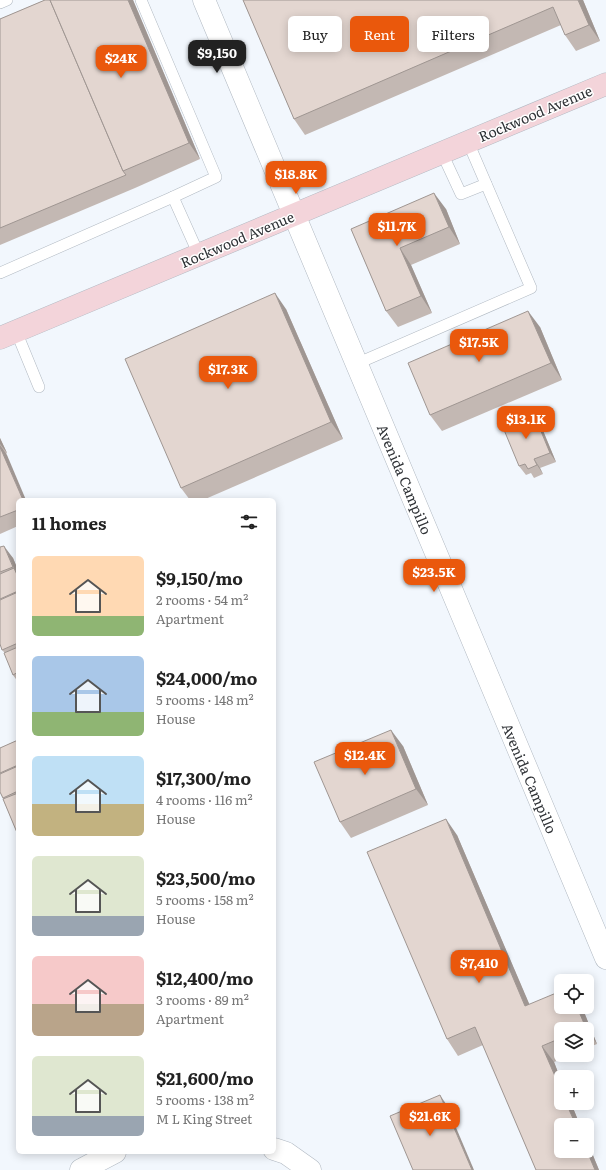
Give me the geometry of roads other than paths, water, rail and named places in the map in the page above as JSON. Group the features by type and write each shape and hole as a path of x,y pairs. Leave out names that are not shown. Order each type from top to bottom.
{"street":[{"name":"Avenida Campillo","path":"204,0 606,958"},
{"name":"Rockwood Avenue","path":"8,335 606,84"},
{"path":"276,1150 286,1153 310,1170"},
{"path":"81,1170 111,1154"}],"lane":[{"path":"0,3 8,0"},
{"path":"0,273 216,177 141,0"},
{"path":"356,364 531,288 468,142"},
{"path":"442,153 461,194 486,184"},
{"path":"173,197 199,255"},
{"path":"8,335 39,387"}]}
